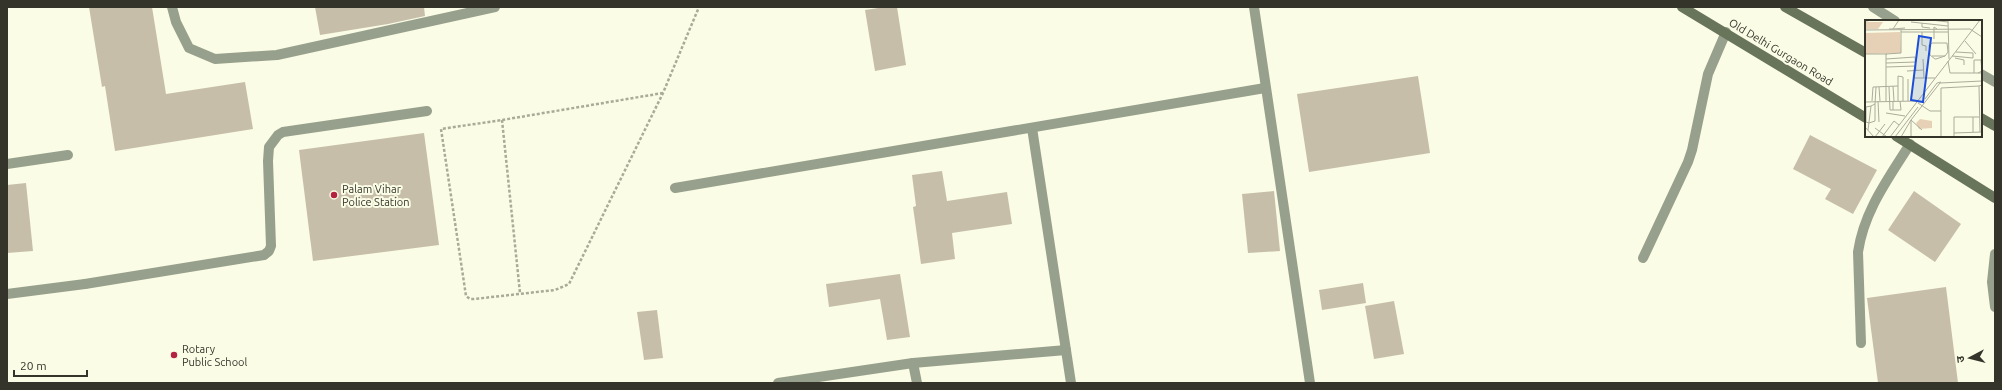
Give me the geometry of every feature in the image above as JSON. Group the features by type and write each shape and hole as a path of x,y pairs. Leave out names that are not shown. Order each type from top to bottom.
{"main road":[{"name":"Old Delhi Gurgaon Road","path":"1682,7 1726,32 1865,117"},
{"path":"1785,7 1865,52"},
{"path":"1982,118 1994,122"},
{"path":"1898,137 1995,198"}],"street":[{"path":"172,7 176,22 189,48 215,59 277,56 495,7"},
{"path":"1254,7 1310,383"},
{"path":"1872,7 1893,20"},
{"path":"1643,258 1688,162 1692,150 1708,74 1726,32"},
{"path":"1982,75 1995,82"},
{"path":"675,188 1265,88"},
{"path":"7,294 85,284 264,255 269,251 270,246 269,147 278,135 283,132 427,111"},
{"path":"1032,128 1071,383"},
{"path":"1861,343 1858,252 1860,237 1873,203 1910,144"},
{"path":"7,164 68,155"},
{"path":"1995,254 1992,282 1995,307"},
{"path":"778,383 796,382 913,363 1066,350"},
{"path":"913,363 917,383"}],"path":[{"path":"663,93 441,129 466,296 470,299 474,299 555,290 569,284 663,93 698,7"},
{"path":"502,120 520,293"}],"building":[{"path":"89,7 152,7 166,94 245,82 253,129 115,151 105,86 102,87"},
{"path":"315,7 424,7 425,16 388,24 320,35"},
{"path":"897,7 906,65 875,71 865,10"},
{"path":"1418,76 1430,153 1309,172 1297,94"},
{"name":"Palam Vihar Police Station","path":"424,133 439,245 313,261 299,150"},
{"path":"1810,135 1877,170 1853,214 1825,199 1831,189 1793,169"},
{"path":"942,171 947,201 1007,192 1012,224 952,233 955,259 921,264 913,207 916,206 912,175"},
{"path":"26,183 33,251 7,253 7,185"},
{"path":"1274,191 1280,251 1248,253 1242,194"},
{"path":"1914,191 1961,224 1935,262 1888,230"},
{"path":"900,274 910,337 887,340 880,299 829,307 826,284"},
{"path":"1363,283 1366,303 1322,310 1319,290"},
{"path":"1946,287 1958,383 1878,383 1867,298"},
{"path":"1394,301 1404,354 1374,359 1365,306"},
{"path":"657,310 663,358 644,360 637,312"}],"place":[{"name":"Palam Vihar Police Station","path":"334,195"},
{"name":"Rotary Public School","path":"174,355"}]}
